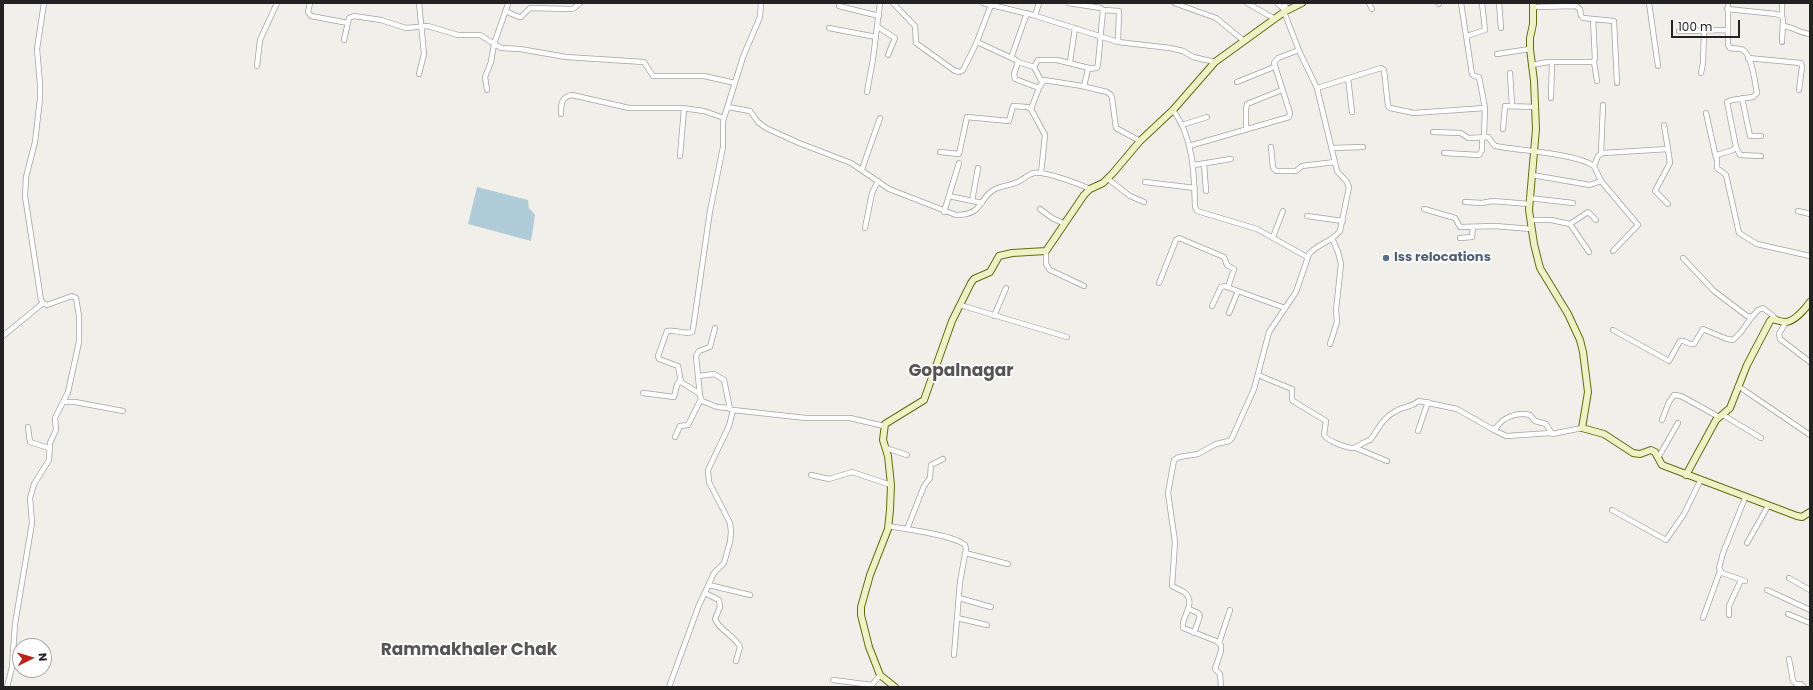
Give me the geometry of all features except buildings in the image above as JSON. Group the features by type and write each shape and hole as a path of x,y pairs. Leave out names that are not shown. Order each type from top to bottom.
{"street":[{"path":"43,303 34,263 24,196 26,177 35,142 40,99 37,49 44,3"},
{"path":"257,66 260,40 277,3"},
{"path":"310,3 308,12 311,16 348,24"},
{"path":"419,3 424,54 419,74"},
{"path":"505,11 521,17 530,8 571,9 580,3"},
{"path":"643,393 674,397 676,385 680,380 678,366 659,359 658,356 667,331 670,330 687,333 692,332 693,329 710,211 723,147 724,118 731,108 735,83 750,38 760,17 761,3"},
{"path":"867,92 878,26 880,3"},
{"path":"893,3 915,26 916,43 955,71 960,72 963,70 977,42 991,5"},
{"path":"983,3 1027,13 1118,42 1170,48 1183,51 1193,57 1215,62"},
{"path":"1035,16 1039,3"},
{"path":"1068,3 1101,8 1103,10 1119,11 1118,42"},
{"path":"1174,3 1216,18 1244,41"},
{"path":"1247,3 1275,19"},
{"path":"1277,3 1285,11"},
{"path":"1218,642 1185,630 1182,627 1189,609 1189,601 1186,594 1173,587 1172,584 1175,542 1168,492 1173,463 1174,460 1179,458 1198,454 1216,444 1231,440 1252,394 1269,332 1298,287 1307,256 1312,250 1332,238 1340,231 1349,187 1339,174 1317,88 1299,50 1285,11 1285,3"},
{"path":"1084,286 1050,270 1046,264 1046,251 1090,189 1108,179 1140,141 1173,110 1215,62 1285,11 1302,3"},
{"path":"1369,3 1372,9"},
{"path":"1444,153 1479,155 1482,150 1485,108 1480,77 1472,74 1461,3"},
{"path":"1467,36 1485,30 1482,3"},
{"path":"1499,3 1502,28"},
{"path":"1581,3 1580,9 1581,16 1583,18 1614,21 1617,83"},
{"path":"1649,3 1658,66"},
{"path":"1728,3 1727,30 1729,47 1744,50 1751,65 1757,93 1753,97 1729,100 1728,102 1736,147 1740,155 1761,156"},
{"path":"1782,3 1782,42"},
{"path":"487,90 485,77 491,62 494,44 508,4"},
{"path":"1580,9 1576,6 1533,5 1533,24 1530,38 1530,49 1536,107 1534,152 1529,201 1531,229 1540,268 1568,314 1580,340 1588,387 1588,400 1582,428"},
{"path":"839,6 879,16"},
{"path":"1728,9 1782,16"},
{"path":"1034,67 1037,60 1040,59 1070,62 1089,68 1097,67 1102,37 1103,10"},
{"path":"1011,58 1027,13"},
{"path":"344,40 349,18 352,16 381,20 406,28 428,26 458,35 480,35 501,48 520,49 566,57 644,62 653,76 704,76 735,83"},
{"path":"1593,19 1593,62 1595,63 1597,81"},
{"path":"878,26 895,38 888,56"},
{"path":"1783,26 1793,28 1800,33 1810,34"},
{"path":"829,28 876,38"},
{"path":"1070,62 1075,28"},
{"path":"1679,31 1727,30"},
{"path":"1701,73 1703,63 1704,31"},
{"path":"977,42 1018,62 1034,67 1042,82"},
{"path":"1497,54 1530,49"},
{"path":"1189,146 1289,118 1290,113 1274,67 1274,63 1278,58 1299,50"},
{"path":"1748,58 1800,63 1802,67 1800,90"},
{"path":"1018,62 1014,74 1015,79 1039,88"},
{"path":"1532,65 1552,62 1593,62"},
{"path":"1551,98 1552,62"},
{"path":"1237,82 1274,67"},
{"path":"1084,86 1089,68"},
{"path":"1317,88 1383,69 1389,107 1410,113 1485,108"},
{"path":"1510,73 1512,105"},
{"path":"1348,78 1352,112"},
{"path":"1031,109 1042,82 1049,80 1084,86 1110,94 1116,128 1140,141"},
{"path":"1246,130 1247,104 1282,90"},
{"path":"561,114 562,101 566,97 572,95 629,108 684,109 704,112 724,118"},
{"path":"1742,98 1750,136 1761,136"},
{"path":"1503,129 1505,108 1507,105 1536,107"},
{"path":"1594,166 1600,154 1603,105"},
{"path":"940,152 959,154 965,120 967,117 1007,122 1010,120 1013,106 1027,107 1031,109 1045,136 1041,173"},
{"path":"731,108 750,111 758,122 766,128 799,143 851,163 862,169 876,184 944,212 956,215 966,214 976,209 994,189 1019,182 1034,173 1041,173 1090,189"},
{"path":"680,156 684,109"},
{"path":"1173,110 1182,125 1194,165 1195,207 1197,211 1231,220 1273,237 1307,256"},
{"path":"1706,113 1717,168 1726,175 1739,233 1757,244 1810,256"},
{"path":"1182,125 1207,117"},
{"path":"862,169 880,118"},
{"path":"1664,126 1670,163 1655,191 1668,204"},
{"path":"1433,132 1461,133 1468,138 1490,138 1495,146 1582,161 1594,166 1601,180 1638,225 1613,251"},
{"path":"1271,147 1273,168 1276,171 1296,171 1302,166 1335,162"},
{"path":"1332,148 1363,147"},
{"path":"1716,158 1719,154 1733,150 1736,147"},
{"path":"1600,154 1668,149"},
{"path":"1194,165 1231,159"},
{"path":"944,212 959,163"},
{"path":"1204,163 1206,191"},
{"path":"972,202 978,168"},
{"path":"1532,174 1590,185 1601,180"},
{"path":"1108,179 1130,196 1144,202"},
{"path":"1145,182 1195,188"},
{"path":"865,228 876,184"},
{"path":"949,196 982,203"},
{"path":"1465,202 1482,203 1493,201 1529,201 1573,203"},
{"path":"1040,209 1052,218 1065,224"},
{"path":"1424,209 1455,218 1459,226 1531,229"},
{"path":"1273,237 1283,211"},
{"path":"1570,224 1588,212 1596,220"},
{"path":"1798,212 1810,214"},
{"path":"1307,216 1343,221"},
{"path":"1530,220 1551,220 1570,224 1589,252"},
{"path":"1460,238 1472,237 1473,227"},
{"path":"1159,283 1176,240 1179,238 1224,257 1227,265 1234,269 1228,288"},
{"path":"1330,344 1337,322 1336,310 1341,264 1332,238"},
{"path":"895,687 880,675 866,635 861,614 861,607 870,575 884,542 888,526 891,485 888,456 883,440 884,426 888,421 924,400 952,321 974,279 990,272 999,256 1012,253 1046,251"},
{"path":"1683,258 1714,291 1751,318"},
{"path":"1212,306 1221,287 1238,291 1285,308"},
{"path":"994,316 1006,288"},
{"path":"1229,313 1238,291"},
{"path":"7,687 12,667 15,624 32,523 30,498 34,484 49,460 49,448 56,432 55,421 57,412 64,402 68,392 79,342 78,301 76,298 72,296 47,305 43,303"},
{"path":"1810,302 1802,312 1786,322 1779,337 1786,345 1810,362"},
{"path":"3,336 43,303"},
{"path":"960,304 994,316 1067,337"},
{"path":"1613,330 1669,361 1680,341 1684,341 1691,345 1694,344 1703,329 1733,340 1758,310 1763,308 1772,314 1776,320"},
{"path":"1686,475 1712,425 1730,408 1738,386 1760,338 1770,321 1776,320 1786,322"},
{"path":"675,437 680,426 687,426 701,399 696,358 697,352 710,347 715,328"},
{"path":"670,687 698,609 714,574 724,563 731,532 730,523 709,482 708,470 726,432 732,409 724,380 714,374 698,376"},
{"path":"1258,375 1289,387 1292,391 1293,401 1324,420 1327,424 1324,435 1330,442 1356,448 1387,461"},
{"path":"680,380 700,394"},
{"path":"1738,386 1810,435"},
{"path":"1662,420 1674,396 1680,396 1761,438"},
{"path":"701,399 717,407 806,418 847,417 884,426"},
{"path":"1356,448 1363,442 1370,440 1382,421 1394,412 1412,407 1419,401 1428,402 1461,411 1506,436 1555,434 1567,430 1582,428 1604,434 1633,453 1640,454 1651,450 1655,452 1662,465 1686,475 1701,479 1745,498 1797,516 1802,517 1810,512"},
{"path":"64,402 75,402 123,411"},
{"path":"1418,431 1428,402"},
{"path":"1492,429 1496,428 1499,422 1504,419 1524,414 1530,415 1535,421 1546,424 1551,433"},
{"path":"1658,458 1678,423"},
{"path":"28,427 30,442 49,448"},
{"path":"886,448 907,455"},
{"path":"907,529 924,486 930,478 932,465 943,459"},
{"path":"811,475 829,479 852,472 891,485"},
{"path":"1612,510 1666,540 1684,514 1701,479"},
{"path":"1703,618 1720,571 1719,564 1745,498"},
{"path":"1747,543 1768,506"},
{"path":"888,526 960,542 965,545 960,578 954,656"},
{"path":"965,553 1008,564"},
{"path":"1720,571 1743,580 1729,606 1728,615"},
{"path":"1789,578 1810,590"},
{"path":"709,585 750,595"},
{"path":"1767,590 1810,610"},
{"path":"705,593 719,600 720,607 715,619 721,627 735,639 740,647 736,661"},
{"path":"959,598 990,607"},
{"path":"1189,609 1198,612 1200,616 1194,633"},
{"path":"1221,687 1220,674 1215,670 1221,649 1218,642 1230,610"},
{"path":"1788,614 1810,623"},
{"path":"957,618 987,625"},
{"path":"1789,659 1793,681 1804,687"},
{"path":"833,680 872,685 880,675"}],"water":[{"path":"477,187 528,200 529,208 535,215 531,241 468,224"}],"place":[{"name":"Iss relocations","path":"1386,258"}],"district":[{"name":"Gopalnagar","path":"961,372"},
{"name":"Rammakhaler Chak","path":"469,651"}]}
